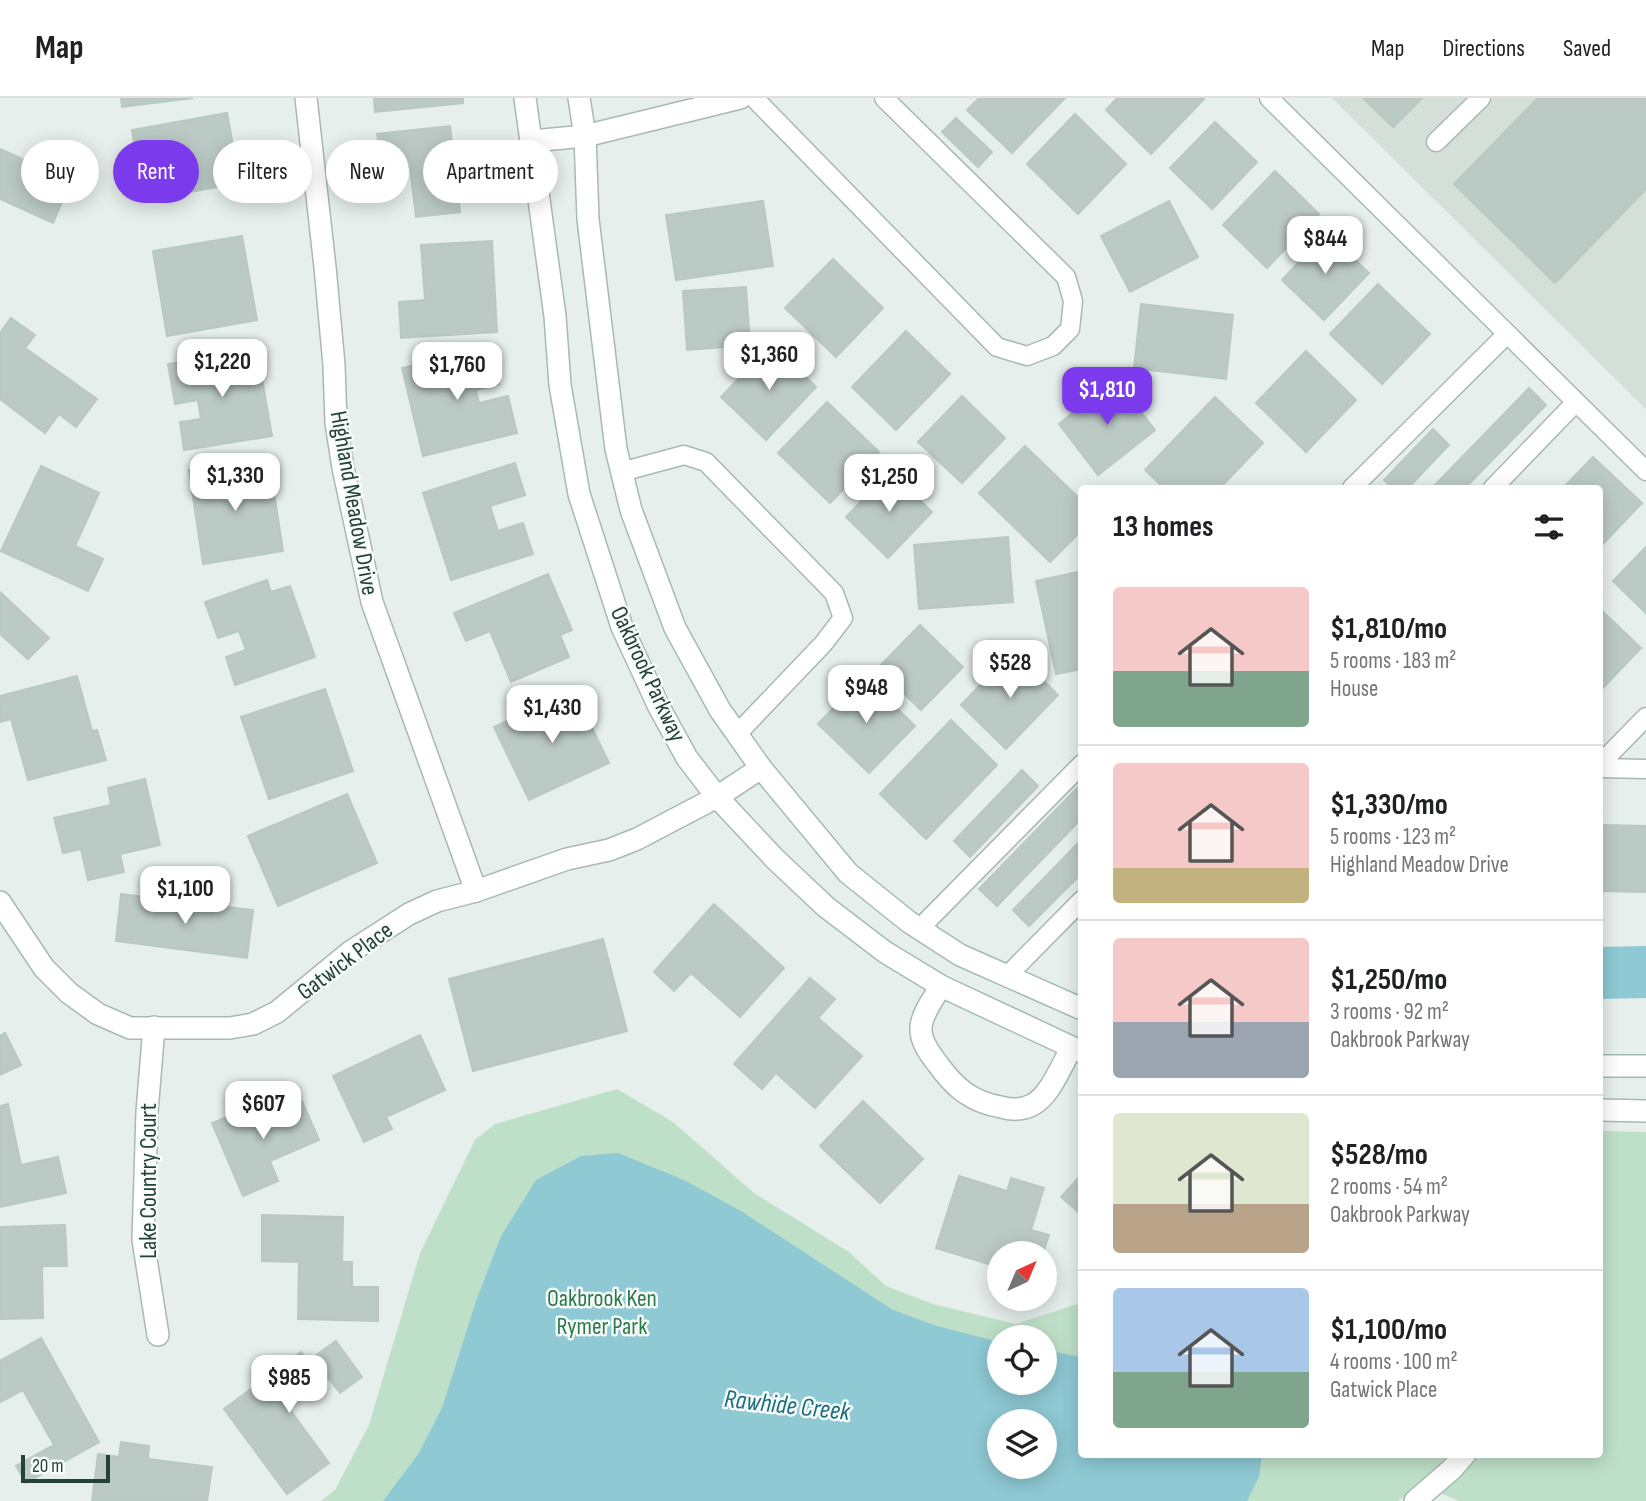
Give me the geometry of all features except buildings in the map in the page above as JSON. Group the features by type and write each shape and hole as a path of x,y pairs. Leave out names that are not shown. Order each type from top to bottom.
{"street":[{"name":"Highland Meadow Drive","path":"306,98 325,267 334,365 336,424 348,495 372,602 476,891"},
{"name":"Oakbrook Parkway","path":"525,98 532,140"},
{"name":"Oakbrook Parkway","path":"579,98 585,136 588,219 621,472 631,510 675,628 720,710 761,768 848,873 919,929 960,955 1078,1007"},
{"path":"543,140 585,136 740,98"},
{"name":"Oakbrook Parkway","path":"540,203 555,316 560,385 579,494 622,627 659,707 687,758 717,797 775,859 827,907 886,952 940,986 1076,1050"},
{"name":"Gatwick Place","path":"0,902 44,968 69,993 98,1014 130,1028 230,1028 253,1024 277,1012 350,952 437,901 637,839 717,797 761,768"},
{"path":"940,986 922,1020 920,1030 926,1049 949,1080 973,1099 1009,1109 1033,1105 1042,1098 1076,1050"},
{"name":"Lake Country Court","path":"154,1027 147,1112 143,1240 158,1335"},
{"path":"1603,1066 1646,1066"},
{"path":"1603,1110 1646,1111"},
{"path":"1415,1501 1462,1458"}],"lane":[{"path":"754,98 997,347 1027,356 1054,346 1070,329 1073,302 1066,277 884,98"},
{"path":"1269,98 1646,471"},
{"path":"1436,142 1481,98"},
{"path":"1355,485 1507,334"},
{"path":"1496,485 1576,402"},
{"path":"621,472 684,454 706,462 834,593 842,618 823,644 737,734"},
{"path":"1603,763 1646,717"},
{"path":"1603,766 1646,769"},
{"path":"919,929 1078,768"},
{"path":"1007,976 1078,904"}],"shaded area":[{"path":"1332,98 1646,98 1646,409"}],"green space":[{"name":"Oakbrook Ken Rymer Park","path":"617,1089 673,1122 754,1193 849,1252 886,1286 933,1304 1015,1324 1078,1304 1078,1458 1603,1458 1603,1131 1646,1132 1646,1501 1459,1501 1421,1485 1398,1501 321,1501 335,1490 369,1425 420,1253 475,1140 495,1124"}],"water":[{"name":"Oakbrook Ken Rymer Park","path":"618,1153 684,1180 741,1211 893,1310 937,1326 987,1339 987,1395 1057,1395 1057,1352 1078,1356 1078,1458 1261,1458 1259,1477 1247,1501 383,1501 419,1453 442,1408 476,1301 501,1236 536,1180 581,1156"}],"waterway":[{"name":"Rawhide Creek","path":"1603,973 1646,972"}]}
